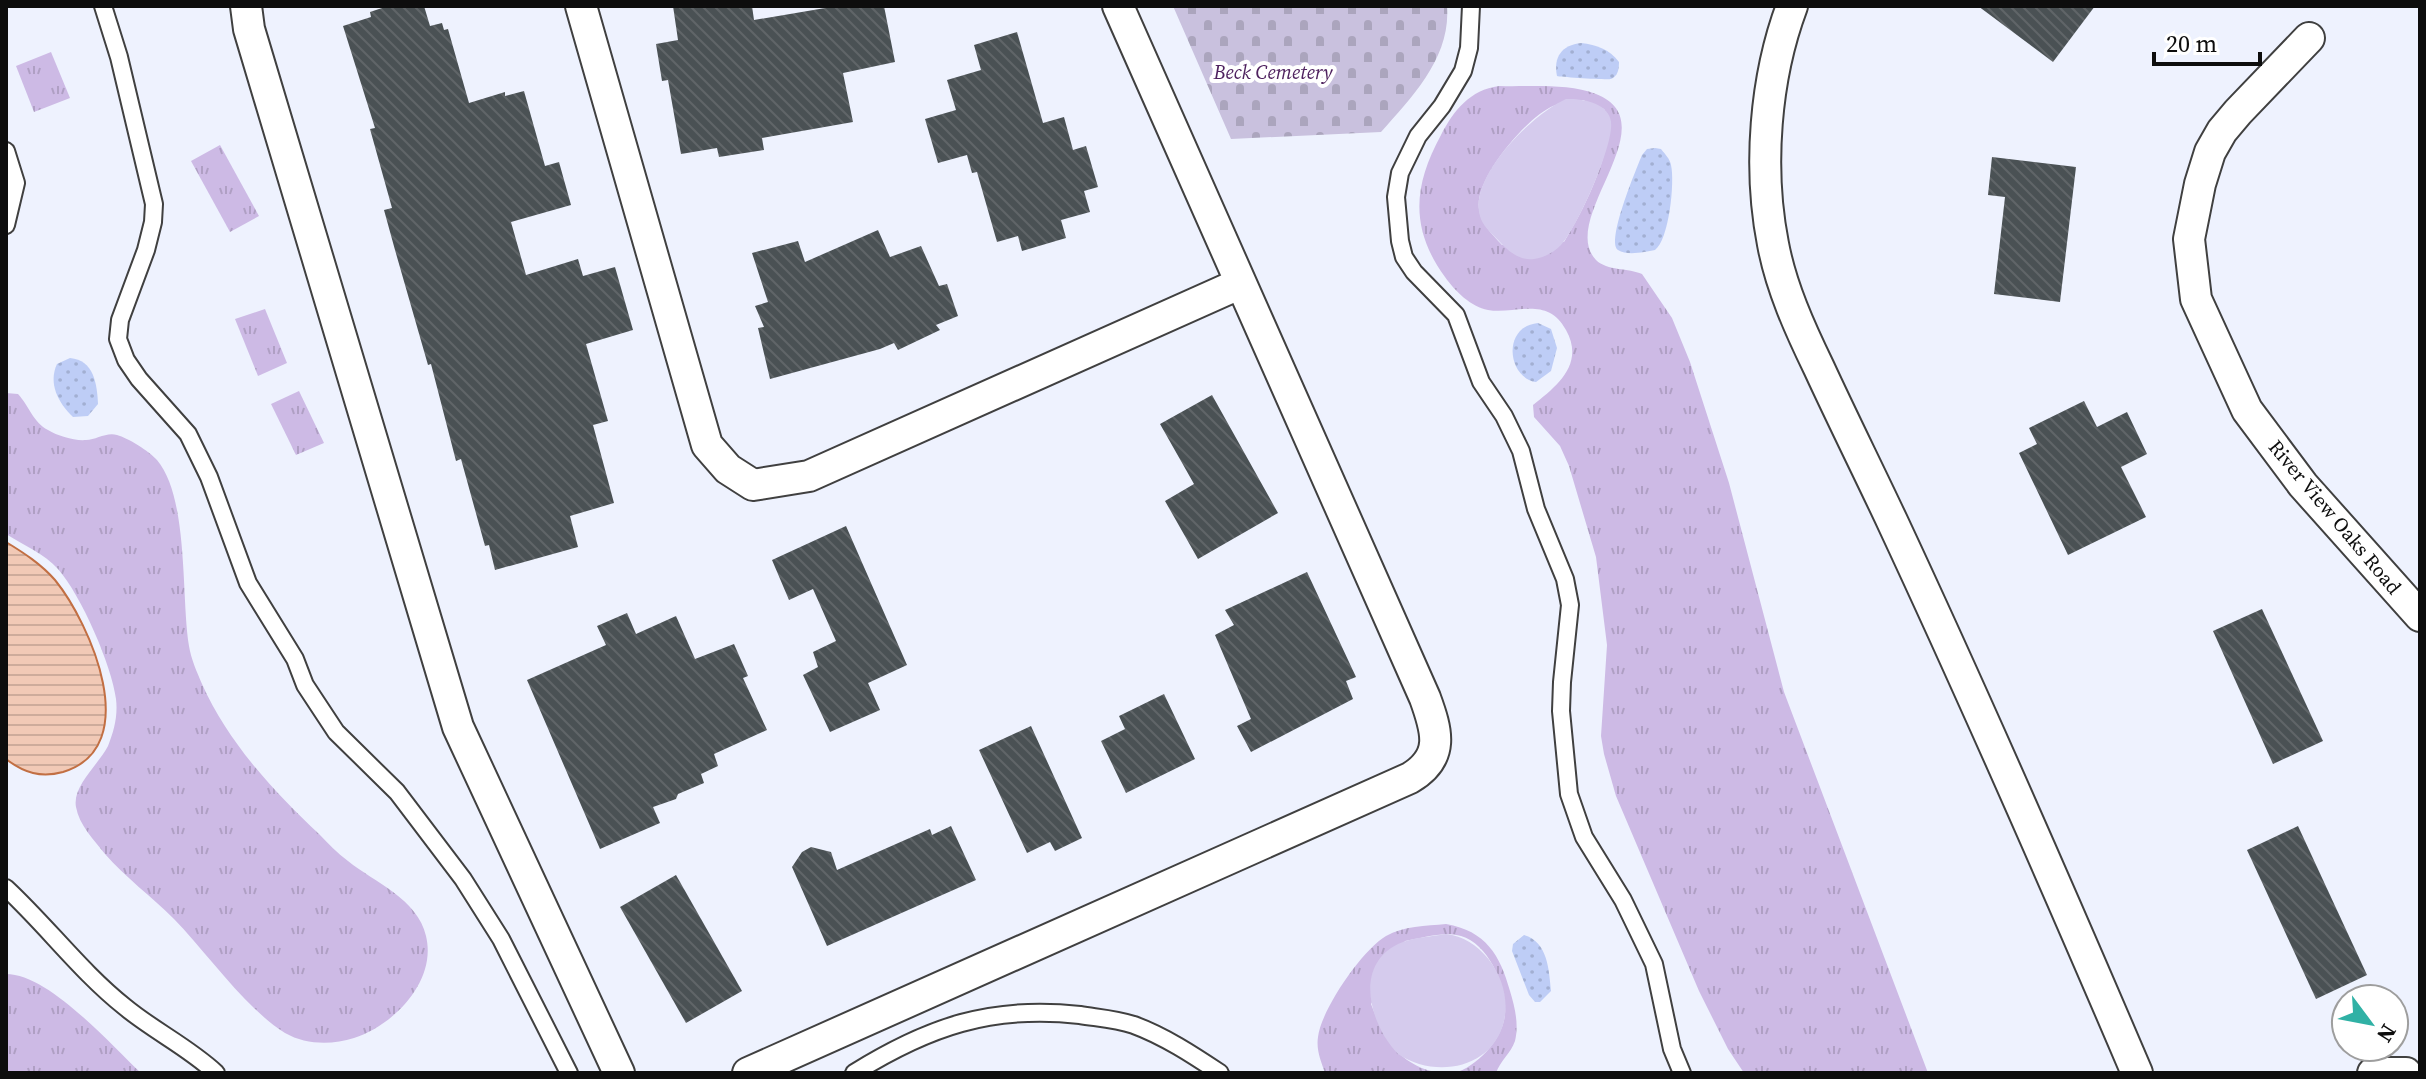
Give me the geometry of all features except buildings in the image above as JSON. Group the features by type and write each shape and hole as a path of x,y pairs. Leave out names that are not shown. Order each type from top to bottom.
{"street":[{"path":"246,6 249,29 458,727 619,1073"},
{"path":"581,6 707,445 728,469 753,485 809,476 1239,284"},
{"path":"748,1073 1410,778 1424,770 1431,760 1436,745 1435,727 1425,698 1118,6"},
{"path":"1792,6 1780,39 1772,85 1766,188 1773,244 1787,293 1804,337 1892,521 2065,904 2137,1073"},
{"name":"River View Oaks Road","path":"2309,38 2238,112 2210,152 2189,239 2196,299 2247,410 2303,485 2420,616"},
{"path":"2373,1073 2406,1073 2420,1062"}],"lane":[{"path":"103,6 119,57 154,204 146,250 120,320 118,339 126,360 188,434 209,477 248,583 295,659 305,685 336,732 397,792 469,888 501,939 569,1073"},
{"path":"1471,6 1469,48 1463,71 1442,106 1418,136 1400,173 1396,197 1400,241 1404,257 1414,272 1456,315 1481,382 1509,425 1521,451 1536,509 1565,579 1570,605 1561,711 1569,794 1584,837 1623,900 1654,964 1672,1049 1682,1073"},
{"path":"6,151 16,183 6,225"},
{"path":"6,888 92,978 125,1007 186,1047 216,1073"},
{"path":"854,1073 913,1039 943,1027 983,1017 1054,1012 1111,1018 1134,1025 1156,1034 1220,1073"}],"green space":[{"name":"Beck Cemetery","path":"1173,6 1447,6 1447,25 1428,75 1381,132 1231,139"},
{"path":"51,52 70,98 34,112 16,66"},
{"path":"1489,88 1573,88 1596,94 1616,108 1622,126 1618,148 1590,221 1588,242 1601,264 1642,274 1672,318 1690,362 1729,483 1784,692 1928,1073 1744,1073 1728,1049 1699,991 1616,796 1601,736 1607,645 1596,557 1569,466 1560,446 1534,417 1533,405 1566,373 1572,353 1571,342 1566,330 1550,313 1530,309 1488,310 1464,298 1434,259 1421,224 1419,207 1425,172 1441,135 1464,103","holes":["1583,100 1604,109 1611,123 1604,154 1587,200 1564,242 1502,245 1485,224 1479,209 1485,182 1504,150 1542,112 1553,106"]},
{"path":"220,145 259,216 230,232 191,161"},
{"path":"265,309 287,363 258,376 235,319"},
{"path":"299,391 324,443 296,455 271,404"},
{"path":"6,393 18,394 39,423 56,434 81,440 117,435 138,445 157,460 167,477 179,523 190,651 213,705 238,746 285,801 340,855 394,892 421,923 428,953 419,985 397,1012 369,1032 328,1043 302,1040 285,1033 241,995 174,919 113,862 84,826 76,807 78,791 108,746 115,723 116,699 102,650 67,581 47,559 6,534"},
{"path":"1446,924 1460,927 1481,939 1496,956 1506,978 1515,1010 1516,1035 1496,1073 1454,1073 1471,1065 1494,1042 1503,1023 1505,1003 1488,957 1471,941 1447,934 1405,941 1371,1004 1395,1049 1413,1064 1439,1073 1325,1073 1318,1046 1321,1025 1355,967 1386,936 1415,927"},
{"path":"6,974 41,985 59,998 141,1073 6,1073"}],"sand":[{"path":"1581,43 1602,48 1611,54 1619,62 1615,76 1608,79 1557,76 1556,63 1560,53 1569,46"},
{"path":"1647,149 1661,149 1667,157 1672,173 1670,210 1664,235 1655,250 1622,252 1615,244 1623,205 1642,155"},
{"path":"1538,323 1551,329 1557,348 1551,371 1536,382 1519,372 1513,352 1518,333"},
{"path":"70,358 84,363 93,374 98,404 88,416 73,417 56,392 54,371 57,364"},
{"path":"1524,935 1543,950 1548,966 1551,991 1540,1002 1535,1002 1529,995 1512,951 1513,944"}],"shaded area":[{"path":"1566,99 1587,101 1605,110 1611,122 1607,149 1585,205 1561,245 1534,259 1518,257 1493,235 1480,216 1479,200 1484,183 1506,148 1537,118"},
{"path":"6,542 44,569 69,600 95,653 103,683 106,712 101,738 88,758 63,772 33,773 6,759"},
{"path":"1446,934 1472,944 1493,965 1500,978 1506,1007 1498,1037 1488,1050 1461,1065 1429,1066 1398,1054 1388,1042 1374,1012 1371,981 1375,966 1384,954 1398,944"}]}
